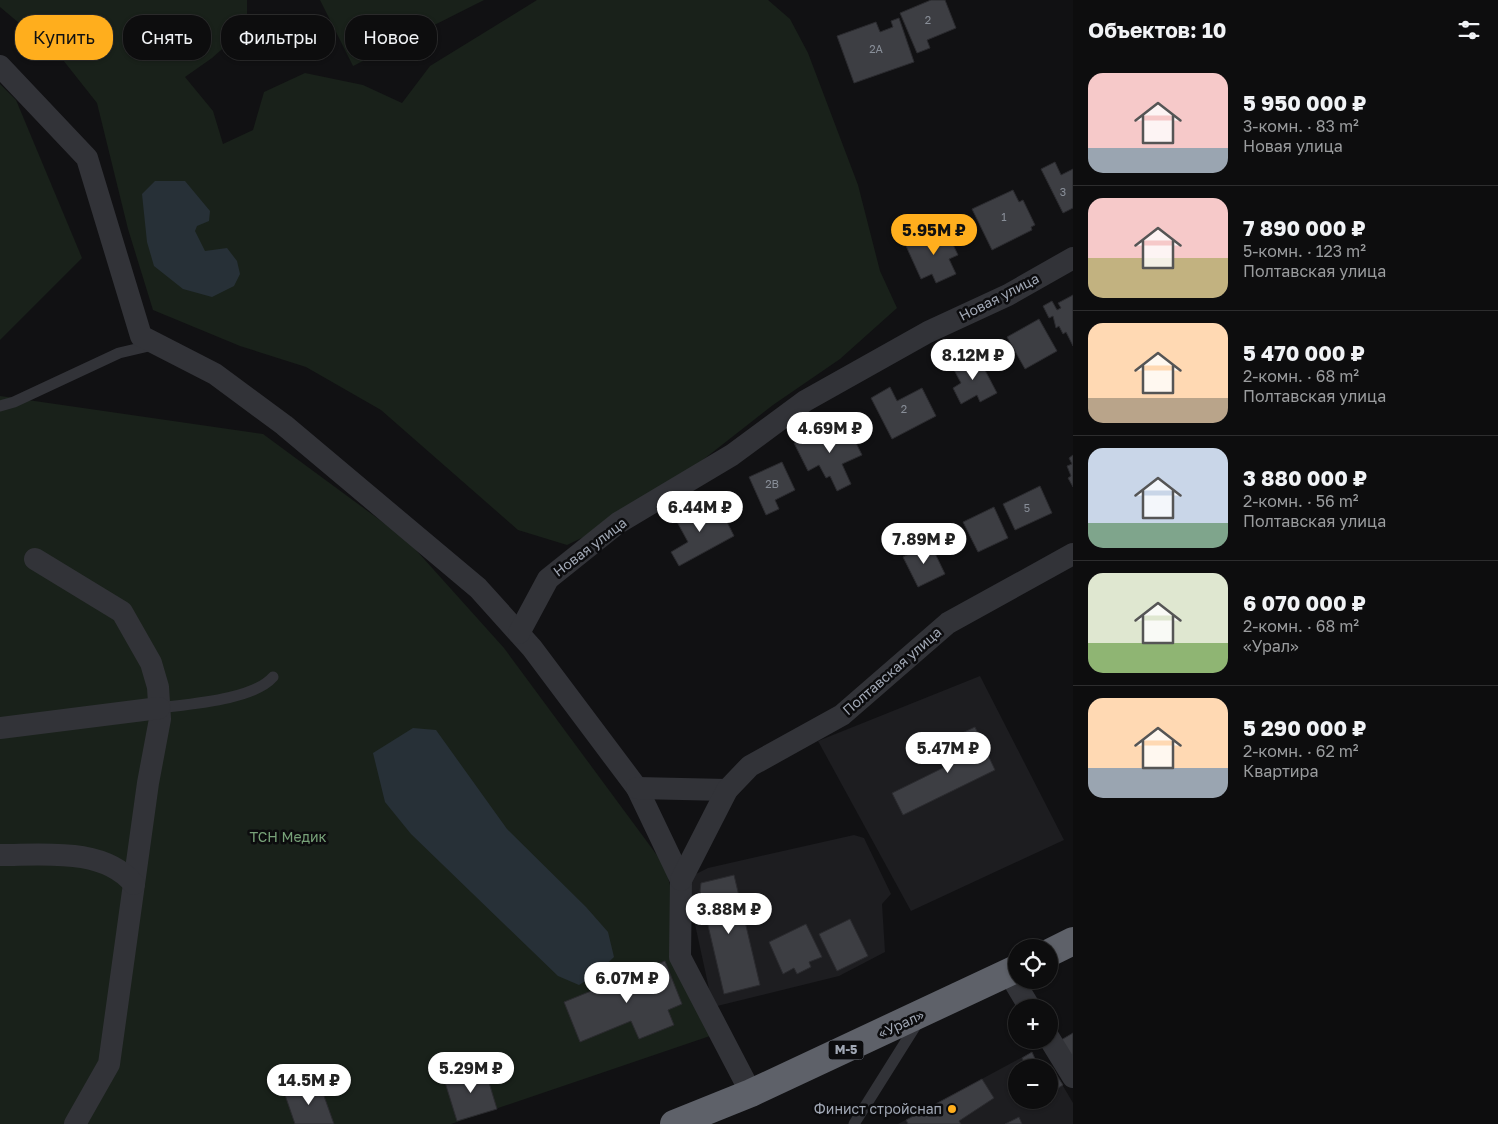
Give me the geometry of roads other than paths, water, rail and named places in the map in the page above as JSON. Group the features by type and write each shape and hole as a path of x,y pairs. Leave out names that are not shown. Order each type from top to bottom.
{"highway":[{"path":"1058,948 1073,941"},
{"name":"«Урал»","path":"674,1124 751,1093 1008,973"}],"street":[{"path":"0,66 88,158 141,336 215,374 284,425 478,588 519,633 637,788 682,880 680,957 751,1093"},
{"name":"Новая улица","path":"519,633 548,579 618,523 732,455 805,401 928,332 1008,294 1073,258"},
{"name":"Полтавская улица","path":"682,880 727,790 750,766 842,715 948,623 1073,554"},
{"path":"35,559 122,612 151,663 158,687 158,727 148,783 109,1064 75,1124"},
{"path":"0,728 159,708"},
{"path":"637,788 727,790"},
{"path":"0,855 64,855 103,861 125,874 134,884"},
{"path":"1056,1049 1073,1078"}],"lane":[{"path":"0,406 14,402 119,352 158,344"},
{"path":"159,708 249,692 267,684 273,677"},
{"path":"854,1124 923,1014"}],"place":[{"name":"Финист стройснап","path":"952,1109"}],"park label":[{"name":"ТСН Медик","path":"288,837"}]}
